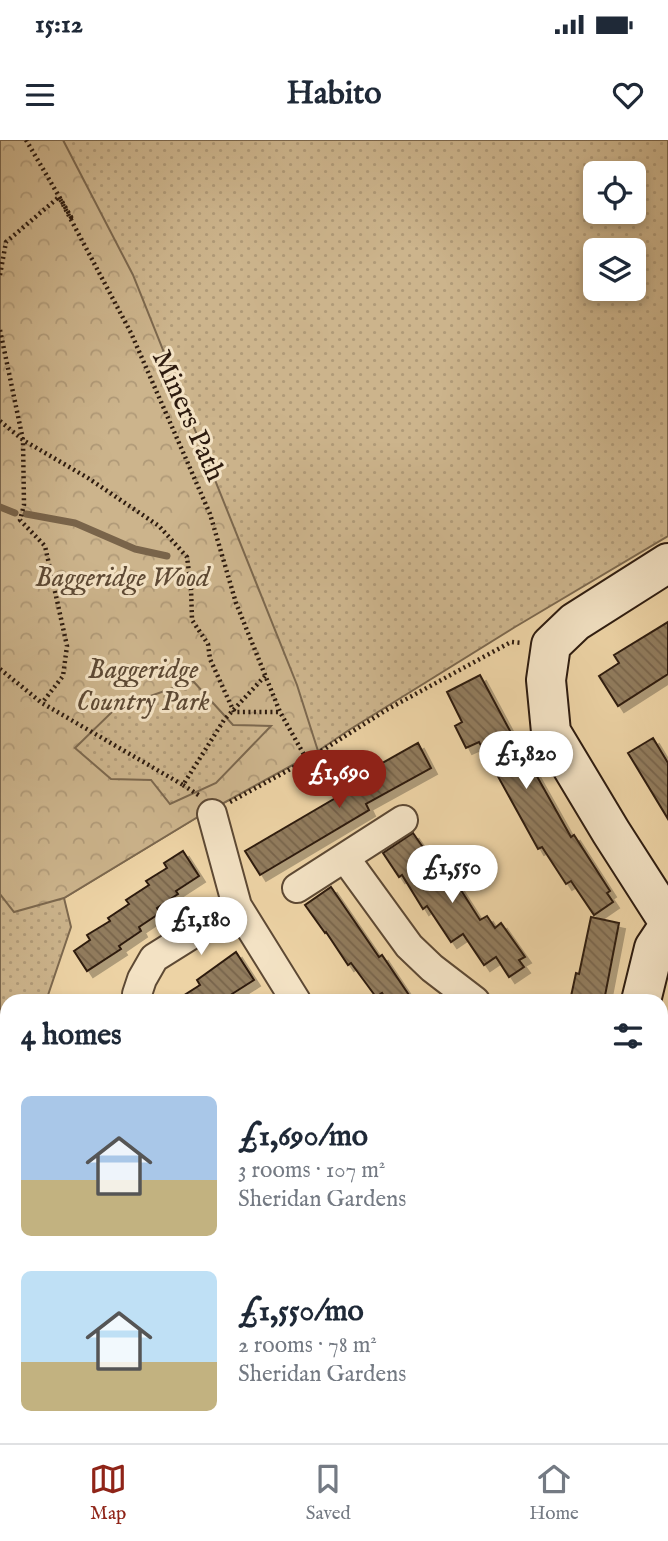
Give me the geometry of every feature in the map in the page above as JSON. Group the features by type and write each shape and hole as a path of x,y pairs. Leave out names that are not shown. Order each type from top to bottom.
{"street":[{"path":"668,563 575,622 551,645 546,680 551,732 668,921"},
{"path":"212,814 237,905 292,994"},
{"path":"297,888 403,820"},
{"path":"345,858 409,946 466,994"},
{"path":"137,994 154,958 237,905"},
{"path":"643,994 654,948 668,927"}],"path":[{"path":"0,275 6,242 59,197 71,217 26,140"},
{"name":"Miners Path","path":"59,197 131,334 210,514 236,603 265,676 280,712 307,760"},
{"path":"0,330 23,440 24,505 20,520 45,546 67,646 63,676 42,703"},
{"path":"0,421 23,440 88,478 159,526 187,558 192,620 208,645 211,659 234,712"},
{"path":"212,814 307,760 388,709 511,642 551,645"},
{"path":"0,669 42,703 183,785 225,720 265,676"},
{"path":"234,712 280,712"}],"green space":[{"name":"Baggeridge Country Park","path":"0,140 668,140 668,536 515,627 318,751 196,818 64,898 71,927 48,994 0,994"},
{"name":"Baggeridge Wood","path":"0,140 63,140 133,275 297,685 318,751 196,818 64,898 14,912 0,894","holes":["193,681 233,725 271,726 216,783 170,804 151,780 111,779 75,748 116,708"]}],"building":[{"path":"668,622 668,674 618,706 599,676 619,663 614,655"},
{"path":"480,675 532,772 534,771 571,837 574,835 610,891 607,893 613,902 594,915 571,881 566,884 542,847 538,849 479,742 466,748 455,726 462,722 447,692"},
{"path":"653,738 668,763 668,819 628,753"},
{"path":"418,743 431,768 366,804 369,810 260,875 245,851 356,786 352,780"},
{"path":"413,833 438,869 445,865 480,920 487,916 495,928 501,923 525,957 519,960 524,967 509,977 496,957 484,965 463,934 451,942 427,906 423,909 402,875 399,877 383,853"},
{"path":"183,851 199,876 157,908 160,913 139,927 141,931 119,946 121,949 87,971 74,951 90,940 87,935 110,921 108,918 129,904 126,900 149,885 146,881 167,868 164,863"},
{"path":"331,887 408,994 374,994 351,963 348,965 305,905"},
{"path":"591,917 619,923 605,994 572,994 576,973 579,974"},
{"path":"236,952 254,980 232,994 186,994 200,985 197,980"}],"waterway":[{"path":"0,507 15,513"},
{"path":"26,514 75,523 135,549 167,556"}]}
